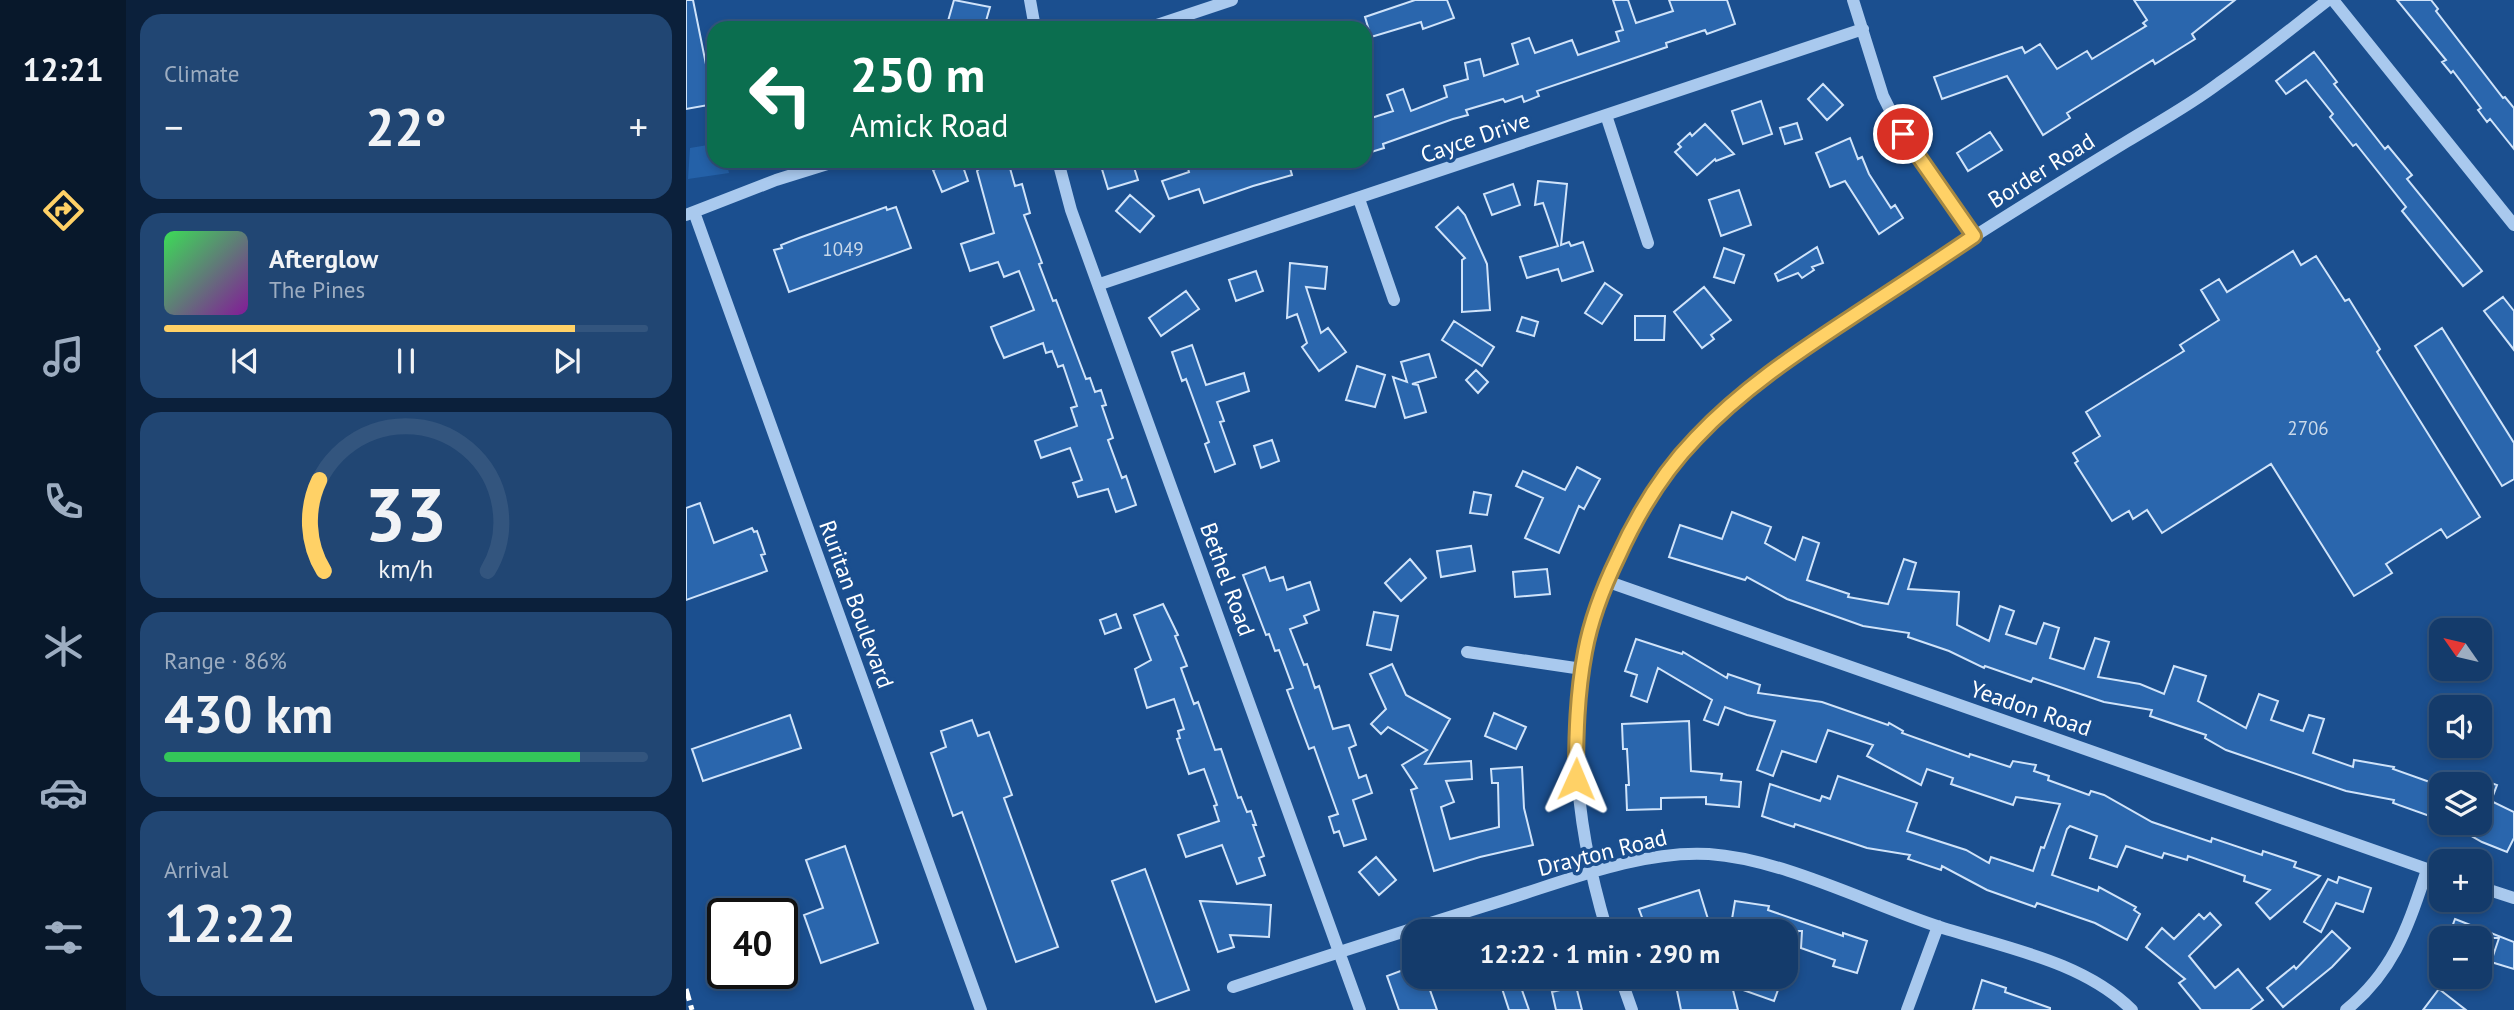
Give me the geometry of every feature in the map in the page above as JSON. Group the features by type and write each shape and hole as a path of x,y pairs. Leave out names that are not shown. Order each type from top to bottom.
{"street":[{"path":"1030,0 1034,21"},
{"path":"1169,21 1232,0"},
{"path":"1853,0 1893,116 1974,236"},
{"path":"2330,0 2514,225"},
{"name":"Border Road","path":"1604,919 1591,873 1576,779 1576,719 1582,669 1596,609 1626,540 1653,493 1694,440 1718,416 1795,354 1974,236 2218,85 2330,0"},
{"name":"Cayce Drive","path":"1100,284 1863,29"},
{"path":"1606,115 1648,243"},
{"path":"690,214 815,168"},
{"name":"Bethel Road","path":"1060,168 1071,210 1100,284 1360,1010"},
{"path":"1359,199 1394,300"},
{"name":"Ruritan Boulevard","path":"690,214 981,1010"},
{"name":"Yeadon Road","path":"1606,582 2427,870"},
{"path":"1467,652 1582,669"},
{"name":"Drayton Road","path":"1233,988 1339,951 1591,873 1671,855 1711,854 1761,863 1938,926 2038,957 2087,977 2119,997 2132,1010"},
{"path":"2346,1010 2375,982 2405,936 2427,870"},
{"path":"2492,891 2514,898"},
{"path":"1907,1010 1938,926"},
{"path":"1625,989 1632,1010"}],"shaded area":[{"path":"707,145 707,168 728,168 729,173 688,179 690,148"}],"building":[{"path":"686,0 693,0 707,69 707,105 686,109"},
{"path":"954,0 990,7 986,21 948,21"},
{"path":"1415,0 1447,0 1454,18 1423,29 1421,22 1372,37 1372,21 1366,21 1365,17"},
{"path":"1613,0 1628,0 1636,23 1673,11 1669,0 1727,0 1735,24 1707,34 1705,30 1666,43 1667,47 1537,91 1539,96 1524,102 1522,96 1466,110 1468,115 1383,144 1384,148 1372,152 1372,118 1393,111 1387,95 1403,89 1411,111 1447,97 1444,86 1468,79 1465,63 1480,59 1484,76 1518,64 1512,44 1529,38 1535,53 1572,40 1578,55 1619,41 1616,32 1623,30"},
{"path":"2134,0 2235,0 2192,34 2195,39 2155,64 2153,60 2067,113 2070,118 2043,135 2007,76 1942,99 1934,77 2022,47 2025,53 2040,44 2057,69 2087,51 2092,59 2146,26 2143,23 2147,20"},
{"path":"2397,0 2431,0 2438,9 2436,11 2503,98 2514,108 2514,149 2490,119 2487,122 2478,110 2481,108 2453,71 2451,73 2442,62 2446,60"},
{"path":"2314,52 2337,82 2334,84 2385,149 2388,146 2412,175 2407,179 2482,271 2463,286 2402,211 2406,207 2356,144 2353,146 2330,117 2333,114 2306,80 2286,94 2276,81"},
{"path":"1823,84 1843,105 1827,120 1808,99"},
{"path":"1761,101 1772,134 1743,144 1732,111"},
{"path":"1797,123 1802,139 1785,144 1780,128"},
{"path":"1705,124 1734,154 1716,161 1715,159 1697,175 1675,152 1681,147 1678,144"},
{"path":"1990,132 2002,150 1968,171 1957,153"},
{"path":"1850,138 1858,159 1862,157 1869,174 1891,208 1895,205 1903,218 1879,234 1845,181 1830,187 1816,153"},
{"path":"963,168 968,181 942,192 933,170"},
{"path":"980,168 1010,168 1015,186 1022,184 1030,213 1024,215 1042,263 1039,264 1053,301 1056,300 1086,379 1090,378 1095,392 1101,390 1106,405 1102,406 1113,438 1108,440 1122,478 1126,476 1136,505 1116,512 1108,489 1078,497 1073,483 1082,480 1070,448 1041,458 1035,441 1077,426 1071,408 1077,406 1063,365 1058,367 1052,351 1046,353 1043,343 1004,358 996,340 991,327 1034,310 1019,271 1004,277 998,262 970,271 961,244 994,233 977,171"},
{"path":"1102,168 1134,168 1138,180 1108,189"},
{"path":"1188,168 1290,168 1292,175 1204,203 1199,189 1169,199 1162,181 1189,172"},
{"path":"1538,181 1567,184 1561,245 1569,242 1571,246 1583,242 1593,271 1562,281 1558,269 1527,278 1520,257 1558,246 1543,203 1535,205"},
{"path":"1513,184 1520,205 1492,215 1484,194"},
{"path":"1739,190 1751,225 1721,236 1709,200"},
{"path":"1130,195 1154,216 1140,232 1116,211"},
{"path":"886,207 887,210 896,207 911,248 789,292 774,250 799,238"},
{"path":"1458,207 1465,215 1487,264 1490,310 1462,312 1462,260 1465,258 1436,227"},
{"path":"1817,247 1823,263 1812,267 1814,270 1802,278 1798,273 1778,281 1775,274"},
{"path":"1724,248 1744,255 1734,283 1714,277"},
{"path":"2293,251 2301,265 2316,256 2345,301 2349,299 2380,349 2377,352 2480,517 2447,538 2441,529 2386,564 2392,573 2354,596 2271,464 2162,533 2147,510 2133,519 2129,511 2112,521 2075,463 2078,461 2073,453 2100,436 2086,412 2184,351 2180,345 2219,320 2201,290 2219,279 2227,292"},
{"path":"1290,263 1327,267 1325,289 1306,287 1321,333 1328,328 1346,352 1319,371 1302,347 1307,343 1297,314 1287,318"},
{"path":"1256,271 1263,291 1236,301 1229,280"},
{"path":"1605,283 1622,295 1602,324 1585,313"},
{"path":"1704,287 1731,320 1711,335 1714,339 1702,348 1674,312"},
{"path":"1186,291 1199,309 1161,336 1149,318"},
{"path":"2503,297 2514,311 2514,350 2484,311"},
{"path":"1635,316 1665,316 1664,340 1635,340"},
{"path":"1522,317 1538,322 1534,336 1517,331"},
{"path":"1454,321 1494,347 1482,366 1442,340"},
{"path":"2442,328 2514,443 2514,479 2502,486 2415,346"},
{"path":"1192,345 1206,385 1244,373 1249,391 1217,402 1224,421 1220,422 1235,464 1215,472 1205,444 1209,442 1186,379 1182,381 1172,352"},
{"path":"1429,354 1436,377 1412,384 1418,385 1426,412 1405,418 1393,377 1407,382 1401,362"},
{"path":"1357,366 1385,375 1375,407 1346,400"},
{"path":"1476,370 1488,382 1478,393 1466,380"},
{"path":"1272,440 1279,461 1261,468 1254,446"},
{"path":"1577,467 1600,479 1584,509 1579,506 1559,553 1525,538 1543,498 1516,486 1523,471 1565,490"},
{"path":"1474,492 1491,495 1487,515 1470,513"},
{"path":"700,503 714,543 752,528 754,532 757,531 765,554 761,555 767,571 686,600 686,508"},
{"path":"1732,512 1771,527 1765,543 1795,560 1803,537 1819,543 1807,580 1849,594 1848,597 1888,604 1904,559 1916,563 1908,589 1959,592 1957,625 1989,641 2000,606 2014,611 2006,634 2036,644 2044,623 2059,628 2050,658 2084,669 2095,638 2109,642 2098,677 2140,684 2164,694 2174,666 2206,676 2198,701 2246,728 2259,694 2278,701 2271,720 2303,731 2309,715 2324,719 2313,753 2353,767 2354,760 2394,767 2393,769 2429,782 2429,816 2393,803 2394,800 2346,791 2226,750 2205,738 2206,735 2150,716 2152,710 2104,702 2033,678 2031,682 1985,666 1984,668 1949,651 1908,637 1909,633 1863,626 1787,599 1747,577 1745,580 1669,557 1680,525 1722,539"},
{"path":"1471,546 1475,571 1441,577 1437,551"},
{"path":"1410,559 1426,578 1401,601 1385,583"},
{"path":"1265,567 1270,581 1283,577 1287,590 1310,582 1319,610 1304,616 1307,623 1290,629 1315,688 1319,686 1333,729 1349,725 1356,745 1349,748 1359,778 1366,775 1372,793 1353,800 1366,839 1344,846 1339,831 1334,833 1329,817 1338,814 1314,747 1309,749 1287,690 1293,688 1279,650 1275,651 1269,634 1266,635 1243,575"},
{"path":"1547,569 1550,594 1515,597 1513,572"},
{"path":"1163,604 1178,635 1175,636 1187,666 1181,668 1194,704 1198,702 1215,750 1221,749 1238,798 1241,797 1247,812 1251,811 1256,825 1253,825 1264,856 1259,858 1265,875 1237,884 1222,845 1186,857 1178,835 1219,821 1214,806 1217,805 1204,769 1189,774 1177,739 1180,738 1178,731 1184,729 1174,699 1147,708 1135,669 1151,660 1134,615"},
{"path":"1374,612 1398,616 1391,650 1367,645"},
{"path":"1116,614 1121,628 1105,634 1100,620"},
{"path":"1636,639 1682,654 1683,652 1727,678 1728,674 1760,685 1758,693 1822,702 1888,725 1889,723 1903,731 1902,733 1969,757 1970,754 2010,767 2013,761 2036,765 2034,771 2049,776 2048,780 2089,795 2091,791 2104,795 2152,822 2211,842 2212,838 2262,855 2263,851 2296,862 2294,867 2320,876 2270,919 2256,903 2270,890 2244,881 2245,876 2188,856 2187,860 2164,853 2162,858 2126,846 2117,867 2090,858 2097,836 2070,826 2052,875 2098,891 2099,887 2136,907 2134,910 2140,914 2127,940 2095,923 2037,903 2035,907 1987,890 1942,866 1941,870 1908,859 1910,855 1867,848 1795,824 1794,827 1782,823 1762,816 1770,784 1820,801 1822,796 1830,799 1838,776 1917,803 1907,831 1966,850 1989,863 1991,857 2033,871 2060,804 2016,797 2013,805 1951,784 1953,778 1927,769 1921,785 1867,756 1873,745 1828,730 1816,762 1782,751 1773,776 1757,770 1775,721 1725,707 1718,725 1704,720 1712,700 1658,668 1647,702 1631,696 1637,675 1625,671"},
{"path":"1392,664 1406,695 1450,719 1425,764 1471,761 1472,779 1446,781 1454,802 1441,807 1450,839 1499,827 1498,783 1492,783 1491,769 1522,767 1524,808 1533,845 1434,871 1411,790 1417,788 1402,765 1427,750 1388,727 1381,734 1371,724 1386,709 1370,674"},
{"path":"1494,713 1526,727 1516,749 1485,736"},
{"path":"790,715 801,748 703,781 692,749"},
{"path":"972,720 978,736 989,732 1012,795 1004,798 1058,947 1016,962 962,812 953,816 931,753 946,747 941,731"},
{"path":"1689,721 1691,771 1722,774 1721,780 1741,782 1739,807 1706,804 1706,797 1661,798 1661,809 1627,810 1627,749 1623,749 1622,724"},
{"path":"2492,783 2497,785 2492,798"},
{"path":"2492,801 2514,812 2514,838 2507,852 2470,835 2492,835"},
{"path":"845,846 878,943 821,963 804,915 823,908 806,860"},
{"path":"1376,857 1396,880 1379,895 1359,872"},
{"path":"1145,869 1189,990 1156,1002 1112,881"},
{"path":"2339,877 2371,888 2363,912 2336,903 2321,932 2304,922 2328,879 2337,883"},
{"path":"1699,890 1708,919 1643,919 1639,909"},
{"path":"1200,901 1271,905 1269,937 1230,935 1234,947 1218,952"},
{"path":"1735,901 1769,906 1768,910 1794,919 1732,919"},
{"path":"2210,913 2221,925 2189,956 2215,988 2238,969 2263,1000 2250,1010 2201,1010 2179,983 2185,979 2146,947 2162,928 2174,939 2199,914 2204,919"},
{"path":"2455,919 2473,926 2452,926"},
{"path":"1798,920 1867,941 1857,973 1833,966 1835,960 1801,948 1802,931 1798,931"},
{"path":"2332,931 2350,948 2332,967 2283,1007 2267,988 2294,966 2296,969"},
{"path":"2492,933 2514,942 2514,969 2492,962 2499,938 2492,938"},
{"path":"1402,970 1402,989 1430,989 1437,1010 1399,1010 1387,976"},
{"path":"1982,980 2006,988 2005,992 2050,1010 1973,1010"},
{"path":"1502,989 1522,989 1529,1010 1509,1010"},
{"path":"1577,989 1582,1010 1556,1010 1552,992"},
{"path":"1677,989 1733,989 1738,1010 1681,1010"},
{"path":"1740,989 1778,989 1774,1001"},
{"path":"2439,989 2466,1010 2423,1010"}],"railway":[{"path":"686,989 692,1010"}],"route":[{"path":"1576,779 1576,719 1585,650 1596,609 1626,540 1653,493 1672,467 1718,416 1767,374 1974,236 1903,134"}]}
